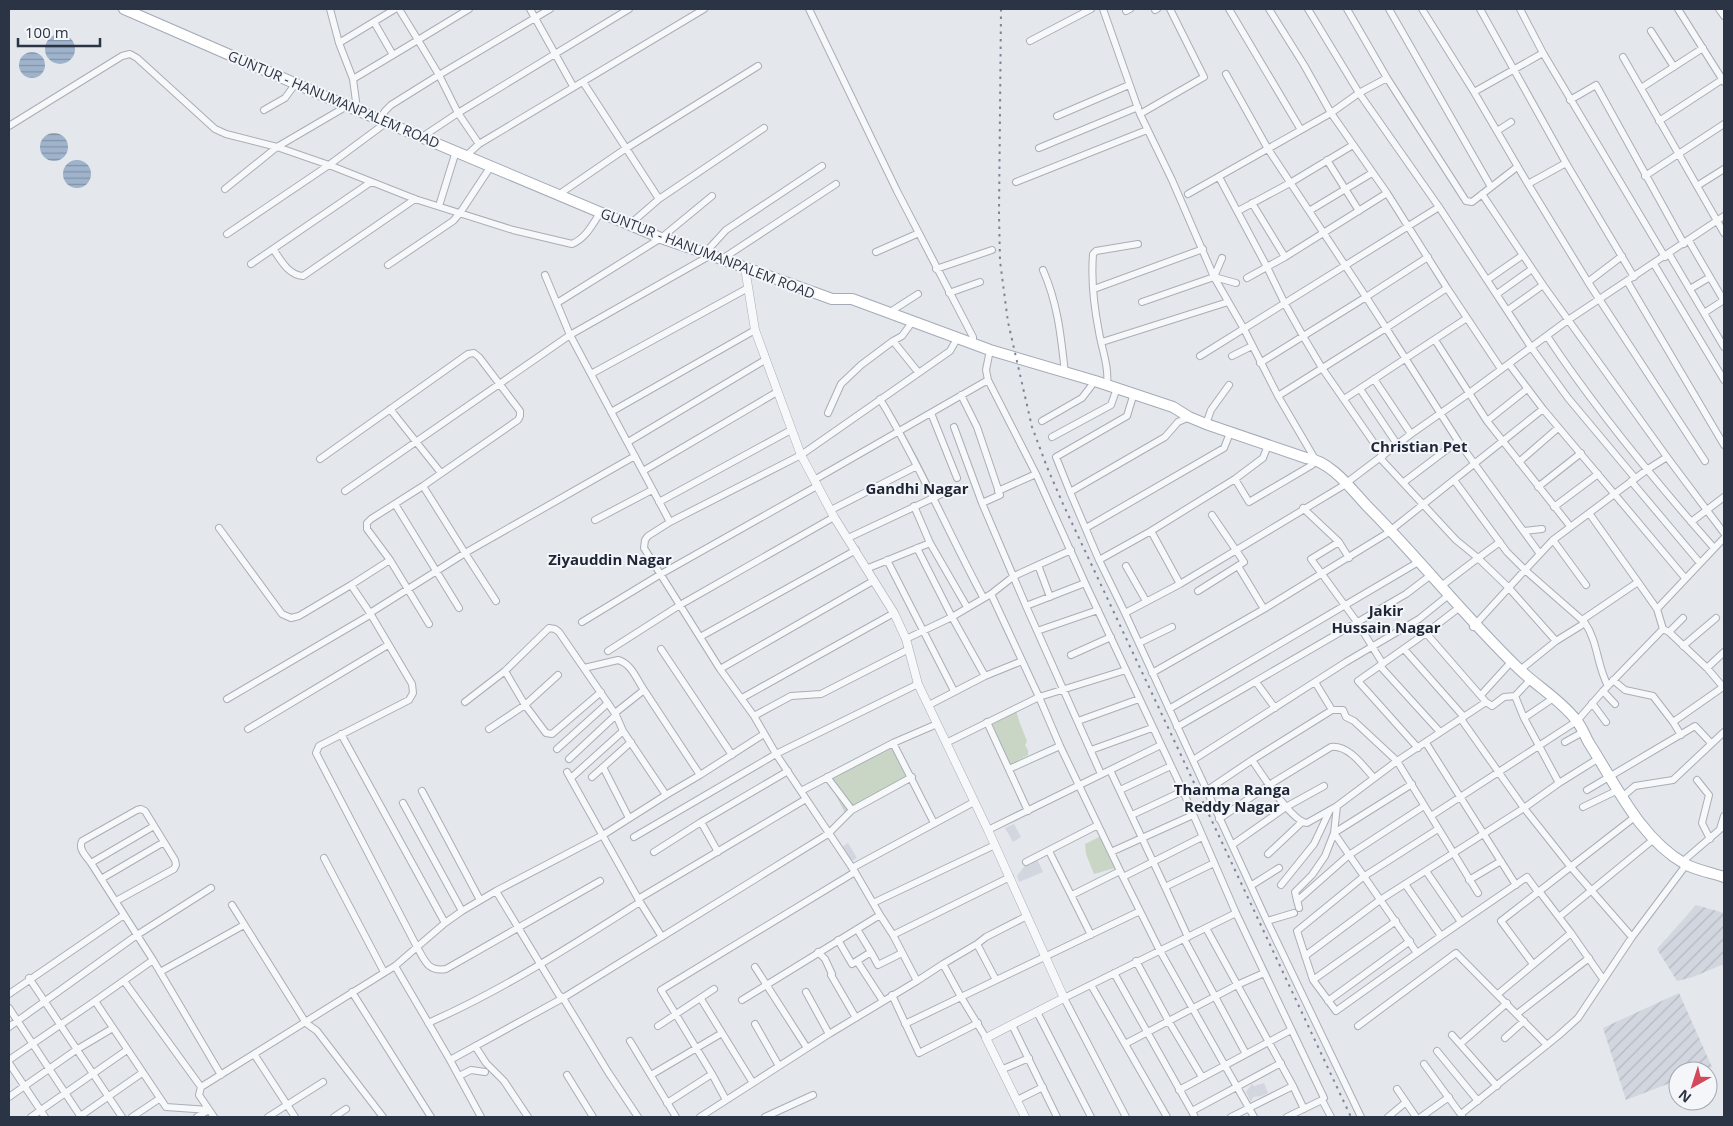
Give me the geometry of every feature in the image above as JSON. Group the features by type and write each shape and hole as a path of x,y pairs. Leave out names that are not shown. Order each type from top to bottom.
{"main road":[{"name":"GUNTUR - HANUMANPALEM ROAD","path":"125,9 422,138 467,155 661,238 832,299 852,299 990,350 1095,381 1173,407 1189,417 1206,424 1311,461 1343,485 1389,532 1474,627"},
{"name":"GUNTUR - HANUMANPALEM ROAD","path":"1389,532 1456,610 1514,665 1555,697 1577,721 1620,794 1654,839 1684,864 1724,877"}],"street":[{"path":"225,188 277,147 352,107 353,79 339,43 330,9"},
{"path":"339,43 395,9"},
{"path":"399,9 439,75 458,113 479,144"},
{"path":"353,79 469,9"},
{"path":"530,9 573,86"},
{"path":"227,234 329,165 384,120 385,110 391,105 550,9"},
{"path":"422,138 458,113 629,9"},
{"path":"467,155 479,144 573,86 583,82 704,9"},
{"path":"809,9 936,269 973,337 973,343"},
{"path":"1030,41 1091,9"},
{"path":"1103,9 1129,85 1147,130 1172,180 1214,277 1244,329 1311,461 1249,502 1235,479"},
{"path":"1038,148 1139,110 1204,77 1170,9"},
{"path":"1229,9 1301,130"},
{"path":"1269,9 1331,113 1388,193 1447,288 1501,369"},
{"path":"1308,9 1359,93 1568,398 1700,563"},
{"path":"1347,9 1387,78 1463,197 1470,203 1517,167"},
{"path":"1389,9 1491,187"},
{"path":"1422,9 1588,282 1705,461"},
{"path":"1480,9 1566,163 1634,277"},
{"path":"1520,9 1570,100 1704,313 1722,337 1724,347"},
{"path":"1659,120 1724,81 1678,9"},
{"path":"1720,9 1724,16"},
{"path":"374,22 393,55"},
{"path":"1651,31 1674,67"},
{"path":"1640,88 1703,48"},
{"path":"1474,92 1543,53"},
{"path":"9,126 122,56 130,54 137,58 215,129 226,134 277,147 329,165 415,199 513,230 572,244 580,241 586,235 600,213"},
{"path":"1623,57 1724,233"},
{"path":"558,195 625,148 758,66"},
{"path":"1226,74 1268,150 1386,328 1440,414 1540,554"},
{"path":"1188,194 1268,150 1331,113 1359,93 1387,78"},
{"path":"583,82 659,199"},
{"path":"264,110 284,98 296,83"},
{"path":"1057,116 1129,85"},
{"path":"1570,100 1596,85 1645,176 1724,300 1704,313"},
{"path":"1497,131 1511,122"},
{"path":"1645,176 1724,124"},
{"path":"629,225 659,199 764,128"},
{"path":"1016,182 1147,130"},
{"path":"1238,211 1290,183 1353,145"},
{"path":"439,206 456,151"},
{"path":"1327,160 1360,211"},
{"path":"1528,184 1566,163"},
{"path":"388,265 444,228 460,213 491,166"},
{"path":"345,491 570,335 708,254 726,230 822,166"},
{"path":"1697,186 1724,169"},
{"path":"1309,211 1372,173"},
{"path":"1219,176 1303,336 1381,457 1463,546 1509,588 1556,641"},
{"path":"251,264 371,182"},
{"path":"722,260 836,184"},
{"path":"1247,278 1285,257 1388,193"},
{"path":"1482,194 1543,285 1724,533"},
{"path":"557,302 661,238 712,196"},
{"path":"273,249 290,272 303,276 415,199"},
{"path":"1252,203 1285,257"},
{"path":"1200,356 1439,208"},
{"path":"1125,613 1180,584 1343,485 1396,444 1468,394 1568,320 1724,216"},
{"path":"876,252 919,233"},
{"path":"1052,437 1110,405 1112,387 1098,329 1092,256 1094,252 1138,244"},
{"path":"1094,289 1202,249"},
{"path":"936,269 992,250"},
{"path":"1487,280 1523,255"},
{"path":"1588,282 1622,256"},
{"path":"1260,363 1366,298 1428,257"},
{"path":"1214,277 1222,258"},
{"path":"1654,264 1724,380"},
{"path":"745,268 755,330 801,455 832,513 894,613 906,639 918,684 928,706 1010,877 1064,998 1126,1117"},
{"path":"1497,294 1532,269"},
{"path":"1043,270 1055,302 1061,332 1065,373"},
{"path":"545,275 570,335 670,522"},
{"path":"1142,302 1214,277 1236,283"},
{"path":"1690,289 1710,277"},
{"path":"1627,281 1724,445"},
{"path":"949,293 980,282"},
{"path":"1508,310 1543,285"},
{"path":"591,374 748,288"},
{"path":"1278,396 1447,288"},
{"path":"890,312 918,294"},
{"path":"1102,342 1228,302"},
{"path":"1344,399 1467,318"},
{"path":"828,414 841,384 862,365 902,336 913,321"},
{"path":"611,412 755,330"},
{"path":"1547,336 1570,370 1648,469 1714,548"},
{"path":"917,981 893,935 853,870 776,754 754,716 720,669 644,548 644,540 670,522 801,455 950,351 958,337"},
{"path":"1436,340 1487,422 1570,526"},
{"path":"893,341 918,372"},
{"path":"1232,356 1252,346"},
{"path":"990,350 986,370 988,380 1036,474 1152,728 1183,791 1236,913 1324,1098 1322,1100 1330,1117"},
{"path":"320,459 468,354 474,353 479,357 520,411 518,420 367,523 367,529 390,560 429,624"},
{"path":"628,442 765,360"},
{"path":"1509,364 1542,409 1685,578"},
{"path":"1374,379 1411,434"},
{"path":"582,622 899,431 988,380"},
{"path":"1042,421 1082,398 1095,381"},
{"path":"1206,424 1212,410 1229,385"},
{"path":"1360,389 1396,444"},
{"path":"1487,422 1527,389"},
{"path":"643,471 777,392"},
{"path":"1134,394 1127,416 1056,457 1099,560 1267,921 1361,1117"},
{"path":"961,395 977,427 1000,496 982,503"},
{"path":"880,399 899,431 959,552 984,597"},
{"path":"390,409 441,473"},
{"path":"1152,673 1264,609 1389,532 1542,409"},
{"path":"931,413 957,478"},
{"path":"1070,492 1165,437 1178,422 1189,417"},
{"path":"954,428 982,503 1026,606 1102,774"},
{"path":"1519,462 1558,428"},
{"path":"659,502 791,430"},
{"path":"1086,528 1224,448 1230,433"},
{"path":"1404,482 1458,441"},
{"path":"1099,560 1151,531 1235,479 1263,458 1268,445"},
{"path":"1538,487 1581,454"},
{"path":"227,699 370,614 465,553 635,456"},
{"path":"1474,627 1553,540 1667,457"},
{"path":"608,651 832,513 917,466"},
{"path":"998,491 1036,474"},
{"path":"1554,507 1598,474"},
{"path":"1454,480 1512,558 1583,621 1593,636 1605,688 1615,704"},
{"path":"422,486 496,601"},
{"path":"595,520 652,490"},
{"path":"848,538 946,492"},
{"path":"1691,522 1724,497"},
{"path":"394,504 459,608"},
{"path":"914,506 930,543 967,607"},
{"path":"1303,508 1339,542 1349,558"},
{"path":"1589,513 1657,609 1666,630 1707,668 1724,687 1674,722"},
{"path":"1198,591 1244,562 1212,515"},
{"path":"219,528 282,614 290,618 299,616 390,560"},
{"path":"1524,531 1542,529"},
{"path":"1151,531 1180,584"},
{"path":"1657,609 1724,538"},
{"path":"1553,540 1586,585"},
{"path":"1339,542 1311,559 1357,622 1382,667 1440,732"},
{"path":"1439,588 1500,542"},
{"path":"866,569 930,543"},
{"path":"917,548 985,676"},
{"path":"700,637 856,550"},
{"path":"906,639 991,594 1014,576 1071,550"},
{"path":"887,560 954,691"},
{"path":"1169,709 1415,564"},
{"path":"1038,565 1050,597"},
{"path":"1126,566 1146,601"},
{"path":"1238,566 1264,609"},
{"path":"1177,727 1406,594 1427,578"},
{"path":"720,669 873,581"},
{"path":"1480,695 1514,665 1556,641 1638,582"},
{"path":"1026,606 1085,583"},
{"path":"351,585 412,684 413,692 409,700 319,746 316,753 417,947 430,968 438,970 446,968 600,881"},
{"path":"991,594 1110,852 1159,950 1254,1117"},
{"path":"1193,760 1371,647 1419,619 1445,598"},
{"path":"1037,631 1098,610"},
{"path":"1418,748 1358,681 1382,667 1456,610"},
{"path":"742,698 894,613"},
{"path":"1431,816 1577,721 1613,680 1666,630 1683,618"},
{"path":"1683,646 1716,618"},
{"path":"1139,644 1172,626"},
{"path":"465,702 505,671 549,628 555,628 616,714 624,731 666,795"},
{"path":"1426,633 1486,702 1492,706 1504,697 1515,696 1532,680"},
{"path":"1071,655 1111,637"},
{"path":"248,728 388,645"},
{"path":"661,649 732,755"},
{"path":"754,716 791,696 821,694 909,649"},
{"path":"1404,649 1463,718 1524,808 1570,866 1632,937"},
{"path":"1707,668 1724,652"},
{"path":"584,668 618,660 628,665 700,775"},
{"path":"928,706 985,676 1022,661"},
{"path":"946,743 1040,697 1126,670"},
{"path":"505,671 525,705 546,733 552,734 601,692"},
{"path":"489,729 525,705 558,675"},
{"path":"1613,680 1625,690 1653,696 1674,722 1681,735"},
{"path":"1256,682 1275,708"},
{"path":"1315,682 1332,710"},
{"path":"634,837 776,754 918,684"},
{"path":"569,759 644,690"},
{"path":"1515,696 1538,746 1559,783"},
{"path":"1524,718 1555,697"},
{"path":"1078,721 1139,699"},
{"path":"1252,760 1286,807 1302,822 1307,823 1333,808 1397,761 1486,702"},
{"path":"557,749 608,703"},
{"path":"1592,703 1606,722"},
{"path":"1206,791 1332,710 1343,710 1397,761 1478,893"},
{"path":"988,722 1028,811"},
{"path":"801,791 893,743 937,724"},
{"path":"1587,790 1695,726 1711,743"},
{"path":"1091,750 1152,728"},
{"path":"624,731 569,775 639,900 662,937"},
{"path":"1565,742 1583,732"},
{"path":"1583,807 1620,794 1635,786 1672,780 1724,732"},
{"path":"341,734 445,923"},
{"path":"214,1117 199,1095 201,1087 395,966 445,923 462,911 603,835 764,734"},
{"path":"592,777 631,742"},
{"path":"893,743 934,823"},
{"path":"1426,743 1516,885"},
{"path":"988,830 1161,745"},
{"path":"1009,769 1060,746"},
{"path":"1219,818 1269,785 1334,747 1353,755 1374,778"},
{"path":"1304,956 1380,900 1599,758"},
{"path":"1120,790 1171,766"},
{"path":"603,767 628,818"},
{"path":"1110,770 1154,861 1186,938 1246,1054"},
{"path":"654,852 788,771"},
{"path":"827,776 852,810"},
{"path":"450,1060 563,998 828,834 852,810 912,777"},
{"path":"1697,780 1709,795 1702,823 1710,839"},
{"path":"1334,833 1412,784"},
{"path":"1232,845 1286,807 1324,786"},
{"path":"422,791 480,900"},
{"path":"1132,815 1183,791"},
{"path":"428,1023 460,1009 541,965 639,900 806,799"},
{"path":"726,1100 661,990 853,870 974,802"},
{"path":"402,803 462,911"},
{"path":"1267,921 1297,907 1349,854 1424,806"},
{"path":"1297,907 1295,892 1312,875 1325,856 1334,833 1333,808"},
{"path":"1281,885 1314,844 1333,808"},
{"path":"116,901 174,869 176,865 175,860 145,811 141,809 82,841 80,844 81,850 138,935 221,1075"},
{"path":"1110,852 1193,815"},
{"path":"1533,964 1501,921 1636,816"},
{"path":"1424,1064 1450,1097 1462,1116 1578,1018 1603,979 1684,864 1722,828 1724,816"},
{"path":"701,822 718,852"},
{"path":"1268,854 1302,822"},
{"path":"1026,862 1098,825"},
{"path":"91,863 154,826"},
{"path":"1438,829 1364,877 1298,931 1304,956 1313,980 1336,1011 1527,877 1571,933 1603,979"},
{"path":"1334,833 1417,953"},
{"path":"1072,895 1154,861 1202,837"},
{"path":"1559,917 1592,892 1654,839"},
{"path":"101,879 164,842"},
{"path":"873,903 995,845"},
{"path":"1049,850 1090,935"},
{"path":"324,858 384,972"},
{"path":"1470,880 1501,861"},
{"path":"1165,887 1214,863"},
{"path":"1252,886 1279,868"},
{"path":"1426,871 1461,922"},
{"path":"893,935 1010,877"},
{"path":"1405,884 1441,936"},
{"path":"9,1027 138,935 212,888"},
{"path":"496,891 560,996 638,1117"},
{"path":"232,905 306,1022 317,1031 383,1117"},
{"path":"905,1024 1140,911"},
{"path":"986,1038 1136,961 1236,913"},
{"path":"9,994 29,978 124,915"},
{"path":"742,1000 880,915"},
{"path":"700,1117 829,1034 978,944 986,936 1027,916"},
{"path":"1313,980 1396,922"},
{"path":"160,972 244,925"},
{"path":"1206,928 1281,1063 1304,1109"},
{"path":"857,929 878,965 902,953"},
{"path":"1498,994 1571,933"},
{"path":"838,940 852,964 871,952"},
{"path":"1328,1001 1410,941"},
{"path":"978,944 996,980"},
{"path":"818,952 826,958 831,975 856,1018"},
{"path":"1358,1026 1456,952 1547,1045"},
{"path":"1517,1014 1588,958"},
{"path":"43,1114 9,1061 153,960"},
{"path":"857,961 883,1001"},
{"path":"1136,961 1202,1077"},
{"path":"943,964 1003,1069 1025,1117"},
{"path":"395,966 481,1117"},
{"path":"755,967 807,1048"},
{"path":"1114,973 1195,1117"},
{"path":"1125,1044 1191,1008 1264,973"},
{"path":"29,978 92,1075 122,1117"},
{"path":"124,981 201,1087"},
{"path":"1091,985 1167,1117"},
{"path":"658,1026 714,989"},
{"path":"352,992 418,1098 432,1117"},
{"path":"806,992 829,1034"},
{"path":"892,996 919,1052 978,1023"},
{"path":"701,999 753,1083"},
{"path":"96,1001 166,1107 209,1110"},
{"path":"1460,1044 1507,1004"},
{"path":"9,1008 80,1117 142,1073"},
{"path":"1036,1012 1090,1117"},
{"path":"1505,1038 1524,1021"},
{"path":"754,1024 779,1066"},
{"path":"1012,1024 1057,1117"},
{"path":"9,1096 48,1068 113,1028"},
{"path":"1179,1090 1291,1030"},
{"path":"650,1075 722,1033"},
{"path":"1452,1035 1497,1086"},
{"path":"630,1041 676,1117"},
{"path":"475,1046 486,1063 504,1081 528,1117"},
{"path":"32,1117 43,1114 66,1094 127,1050"},
{"path":"1437,1051 1478,1101"},
{"path":"254,1054 295,1117"},
{"path":"1003,1069 1029,1058"},
{"path":"1192,1111 1281,1063"},
{"path":"459,1076 471,1070 485,1072"},
{"path":"667,1103 712,1074"},
{"path":"566,1075 593,1117"},
{"path":"268,1117 323,1082"},
{"path":"1231,1117 1293,1086"},
{"path":"1017,1100 1043,1087"},
{"path":"1397,1089 1416,1117"},
{"path":"765,1117 813,1095"},
{"path":"1421,1117 1450,1097"},
{"path":"132,1117 159,1099"},
{"path":"1287,1117 1322,1100"},
{"path":"1388,1117 1406,1102"},
{"path":"334,1117 346,1109"},
{"path":"197,1117 209,1110"}],"shaded area":[{"path":"1014,824 1021,837 1013,842 1005,828"},
{"path":"848,843 857,858 852,861 842,847"},
{"path":"1037,859 1043,872 1019,882 1017,876 1026,864"},
{"path":"1696,905 1724,913 1724,964 1693,977 1677,981 1657,949"},
{"path":"1679,993 1709,1061 1668,1061 1668,1084 1626,1100 1603,1028"},
{"path":"1264,1083 1268,1093 1253,1097 1251,1102 1246,1092 1252,1084 1254,1086"}],"green space":[{"path":"1016,710 1027,741 1025,745 1028,755 1010,765 992,723"},
{"path":"892,746 908,778 845,813 828,780"},
{"path":"1101,836 1115,868 1094,874 1086,854 1085,844"}],"water":[{"path":"60,34 66,35 74,43 74,55 66,63 60,64 54,63 46,55 45,49 46,43 54,35"},
{"path":"32,52 41,56 45,65 41,74 32,78 23,74 19,65 23,56"},
{"path":"54,133 64,137 68,147 64,157 54,161 44,157 40,147 44,137"},
{"path":"77,160 87,164 91,174 87,184 77,188 67,184 63,174 67,164"}],"railway":[{"path":"1001,9 1000,261 1008,322 1032,427 1063,504 1351,1117"}],"district":[{"name":"Christian Pet","path":"1419,446"},
{"name":"Gandhi Nagar","path":"917,488"},
{"name":"Ziyauddin Nagar","path":"610,559"},
{"name":"Jakir Hussain Nagar","path":"1386,618"},
{"name":"Thamma Ranga Reddy Nagar","path":"1232,798"}]}
